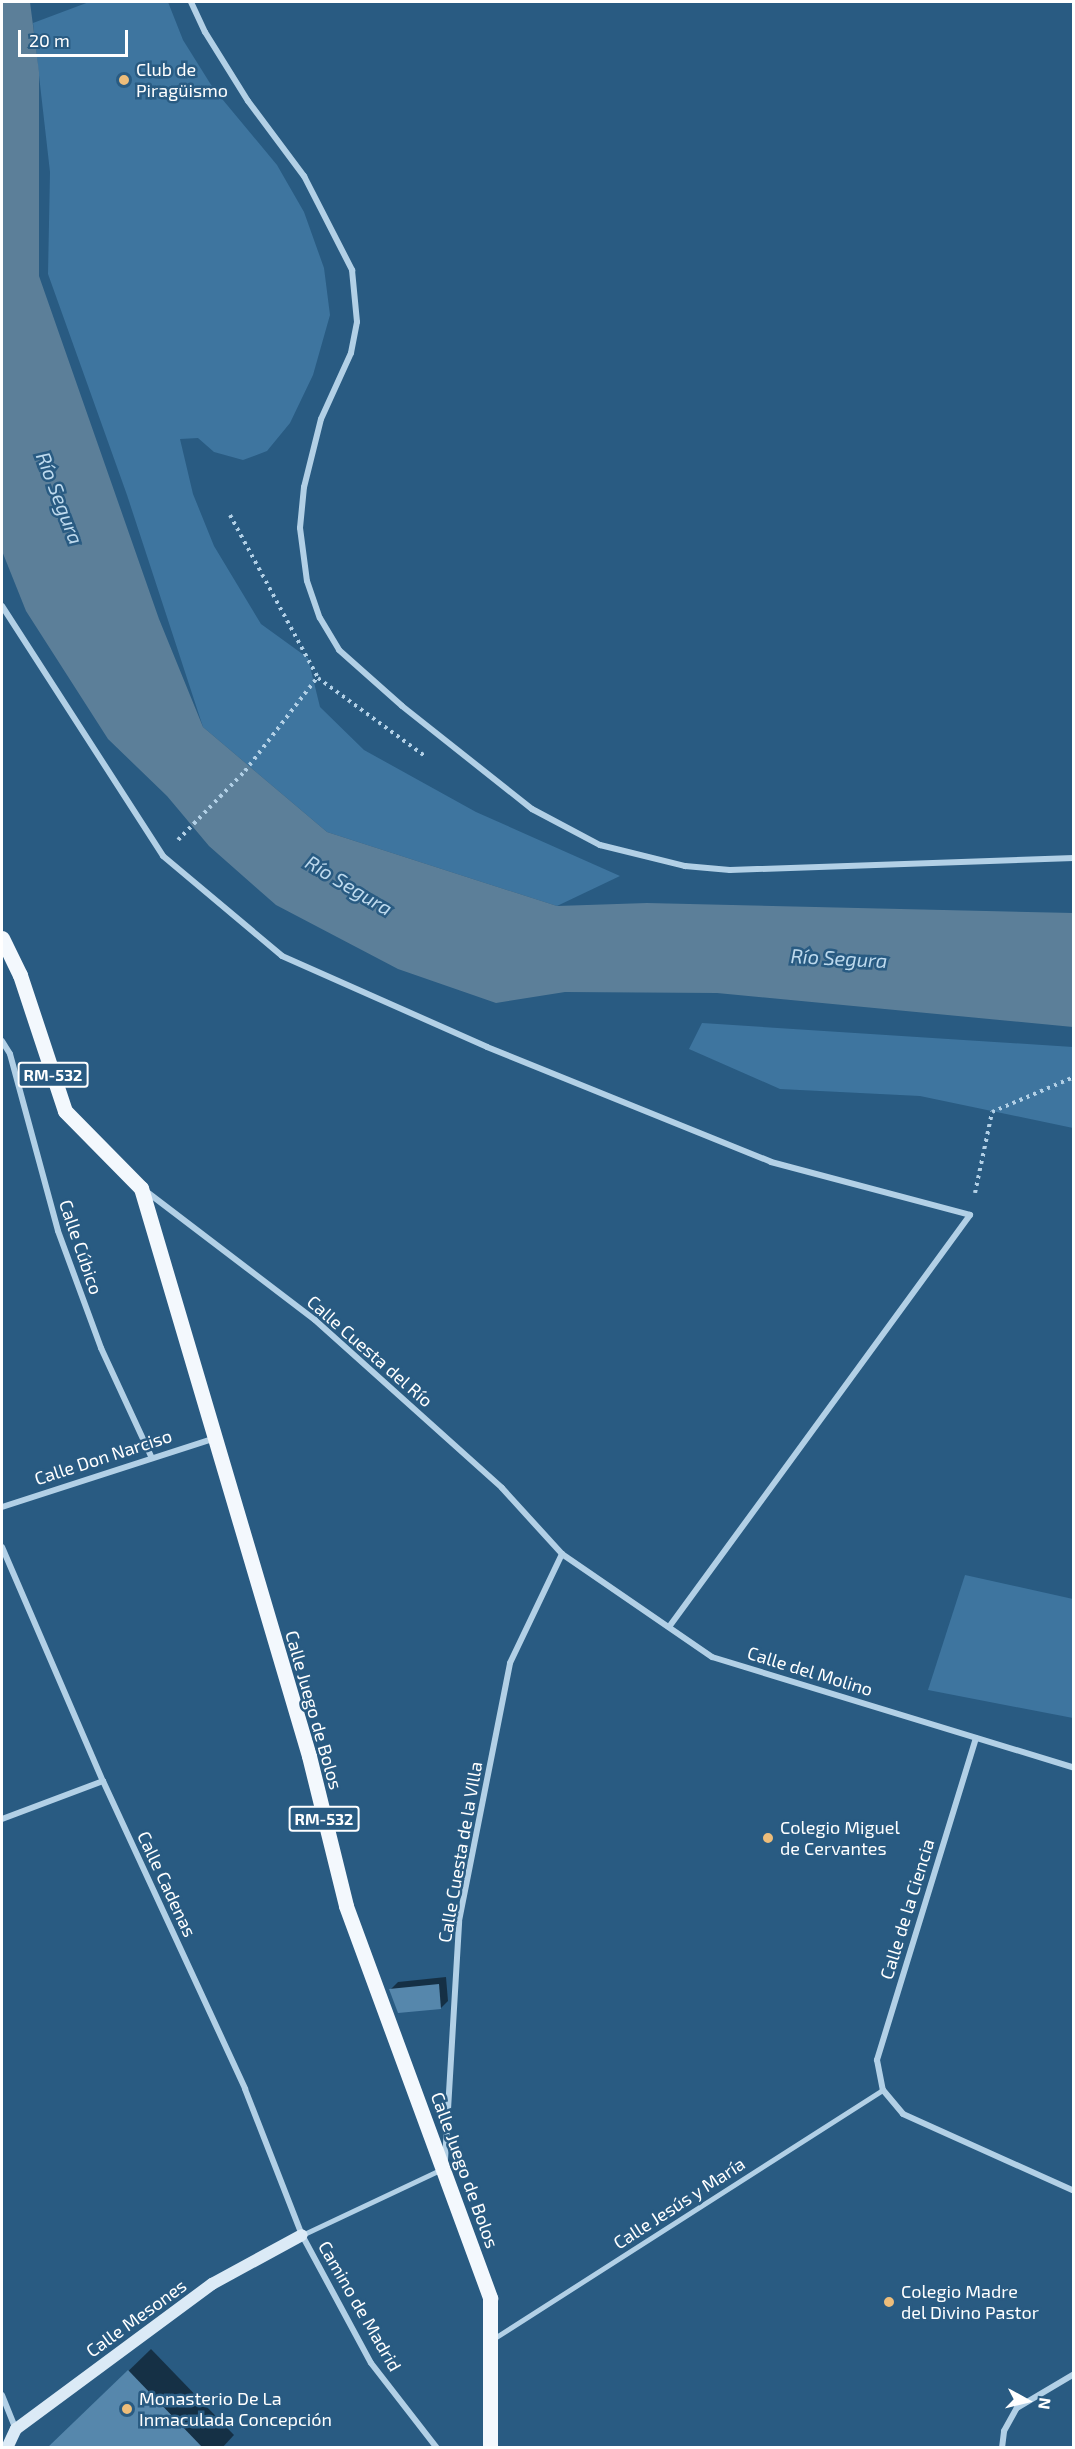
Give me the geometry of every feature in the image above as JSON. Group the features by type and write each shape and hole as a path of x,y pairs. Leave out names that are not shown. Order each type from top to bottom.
{"main road":[{"name":"RM-532","path":"2,938 20,975 64,1112 141,1188"},
{"name":"Calle Juego de Bolos","path":"141,1188 309,1756 346,1906 490,2298 492,2340 490,2448"},
{"name":"Calle Mesones","path":"7,2448 16,2429 212,2284 302,2235"}],"street":[{"path":"191,2 224,65 304,176 352,270 357,322 351,353 321,419 304,487 300,528 307,581 320,618 339,650 402,706 532,809 600,845 685,866 779,870 1074,858"},
{"path":"2,606 163,856 282,956 487,1047 771,1161 970,1215 669,1627"},
{"name":"Calle Cúbico","path":"2,1041 10,1054 58,1231 100,1348 151,1456"},
{"name":"Calle Cuesta del Río","path":"141,1188 315,1320 502,1488 562,1554"},
{"name":"Calle Don Narciso","path":"2,1507 214,1437"},
{"name":"Calle Cadenas","path":"2,1547 103,1781 245,2089 302,2235"},
{"name":"Calle del Molino","path":"562,1554 712,1657 1074,1768"},
{"name":"Calle Cuesta de la VIlla","path":"444,2168 459,1921 510,1663 562,1554"},
{"name":"Calle de la Ciencia","path":"883,2090 877,2060 976,1737"},
{"path":"2,1819 103,1781"},
{"path":"883,2090 903,2114 1074,2191"},
{"name":"Calle Jesús y María","path":"492,2340 883,2090"},
{"path":"302,2235 444,2168"},
{"name":"Camino de Madrid","path":"302,2235 371,2363 437,2448"},
{"path":"1002,2448 1004,2431 1017,2408 1074,2374"},
{"path":"2,2396 16,2429"}],"path":[{"path":"230,515 318,678 428,758"},
{"path":"163,856 244,771 318,678"},
{"path":"970,1215 992,1113 1074,1077"}],"shaded area":[{"path":"89,2 168,2 183,40 213,88 277,165 304,212 324,268 330,315 313,375 290,423 267,451 243,460 214,452 198,438 180,439 193,494 214,546 261,624 308,658 320,707 364,750 476,812 620,876 557,906 327,832 203,727 127,495 48,274 50,172 33,23"},
{"path":"702,1023 1073,1047 1073,1128 920,1096 780,1089 689,1049"},
{"path":"965,1575 1073,1599 1073,1718 928,1690"}],"water":[{"name":"Río Segura","path":"2,2 30,2 39,72 39,276 159,619 203,727 327,832 557,906 647,903 1073,913 1073,1027 717,993 565,992 496,1003 398,969 276,905 209,846 167,796 108,739 26,611 2,551"}],"building":[{"path":"439,1984 441,2009 398,2013 389,1989"},
{"name":"Monasterio De La Inmaculada Concepción","path":"128,2370 203,2448 47,2448"}],"place":[{"name":"Club de Piragüismo","path":"124,80"},
{"name":"Colegio Miguel de Cervantes","path":"768,1838"},
{"name":"Colegio Madre del Divino Pastor","path":"889,2302"},
{"name":"Monasterio De La Inmaculada Concepción","path":"127,2409"}]}
